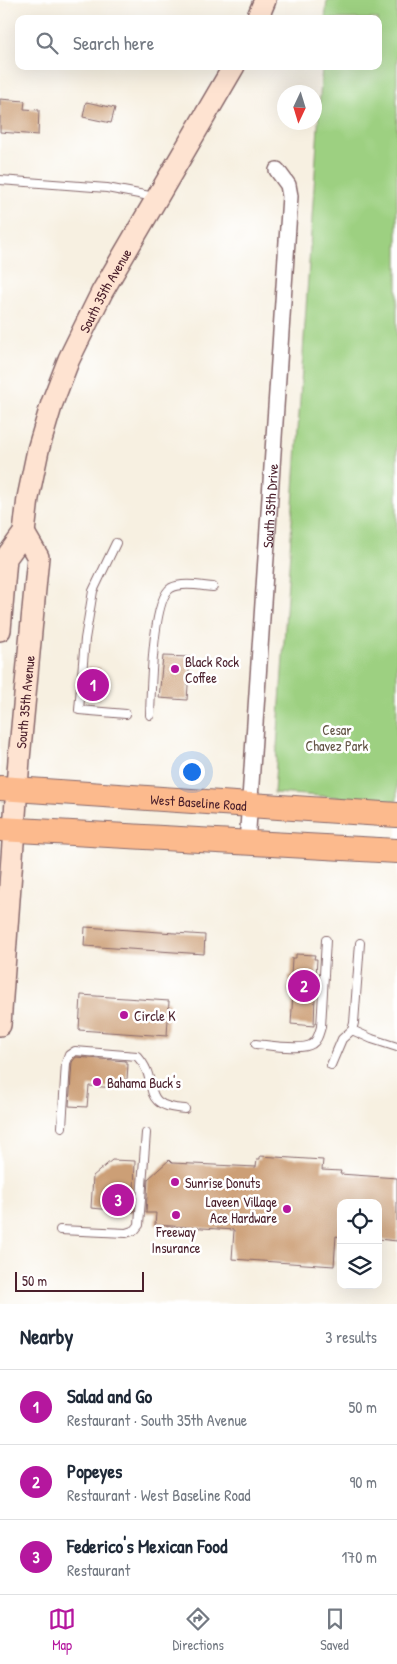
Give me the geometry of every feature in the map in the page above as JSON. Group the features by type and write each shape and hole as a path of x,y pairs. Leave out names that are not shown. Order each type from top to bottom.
{"main road":[{"path":"259,15 265,0"},
{"name":"South 35th Avenue","path":"0,630 6,558 24,533 28,498 38,450 52,403 69,359 102,292 232,70"},
{"name":"South 35th Avenue","path":"0,1025 8,788 38,557 24,533"},
{"name":"West Baseline Road","path":"8,788 397,815"},
{"path":"7,829 397,851"}],"street":[{"name":"South 35th Drive","path":"247,844 290,196 288,186 277,170"}],"lane":[{"path":"0,180 107,188 157,197"},
{"path":"116,543 93,591 85,639 79,710 126,714"},
{"path":"150,715 155,630 164,595 170,588 178,586 213,587"},
{"path":"256,1044 303,1047 312,1044 318,1037 321,1026 326,940"},
{"path":"331,1065 342,1039 352,1030 355,1016 360,943"},
{"path":"352,1030 397,1047"},
{"path":"62,1127 66,1064 69,1055 75,1051 137,1056 144,1064 153,1097 159,1103 169,1108 185,1108"},
{"path":"60,1230 126,1233 135,1230 139,1225 141,1210 146,1133"}],"green space":[{"name":"Cesar Chavez Park","path":"327,0 397,0 397,801 274,793 318,130 322,130 322,70 382,70 382,15 325,15"}],"building":[{"path":"0,99 25,101 24,109 39,110 38,135 0,132"},
{"path":"86,102 115,108 111,123 83,117"},
{"name":"Black Rock Coffee","path":"163,656 190,657 187,700 159,698"},
{"path":"88,667 100,668 100,672 102,672 100,699 86,698"},
{"path":"85,927 205,935 204,954 84,946"},
{"path":"296,954 315,955 314,959 317,959 316,978 318,978 314,1026 291,1024 293,994 288,993 289,975 291,976 292,958 296,958"},
{"name":"Circle K","path":"81,995 169,1001 167,1036 79,1030"},
{"name":"Bahama Buck's","path":"76,1057 126,1061 126,1064 128,1064 127,1080 124,1079 124,1086 117,1086 117,1088 89,1086 87,1107 69,1106 72,1062"},
{"path":"260,1156 323,1160 322,1170 341,1171 340,1174 397,1178 397,1241 382,1239 382,1199 337,1199 337,1236 334,1266 232,1259 234,1230 155,1225 156,1213 146,1213 148,1179 169,1160 172,1163 256,1167 257,1159 260,1159"},
{"path":"112,1160 135,1161 134,1192 136,1190 134,1212 91,1208 93,1176"}],"place":[{"name":"Black Rock Coffee","path":"175,669"},
{"name":"Salad and Go","path":"93,685"},
{"name":"Popeyes","path":"304,986"},
{"name":"Circle K","path":"124,1015"},
{"name":"Bahama Buck's","path":"97,1082"},
{"name":"Sunrise Donuts","path":"175,1182"},
{"name":"Federico's Mexican Food","path":"118,1200"},
{"name":"Laveen Village Ace Hardware","path":"287,1209"},
{"name":"Freeway Insurance","path":"176,1215"}]}
